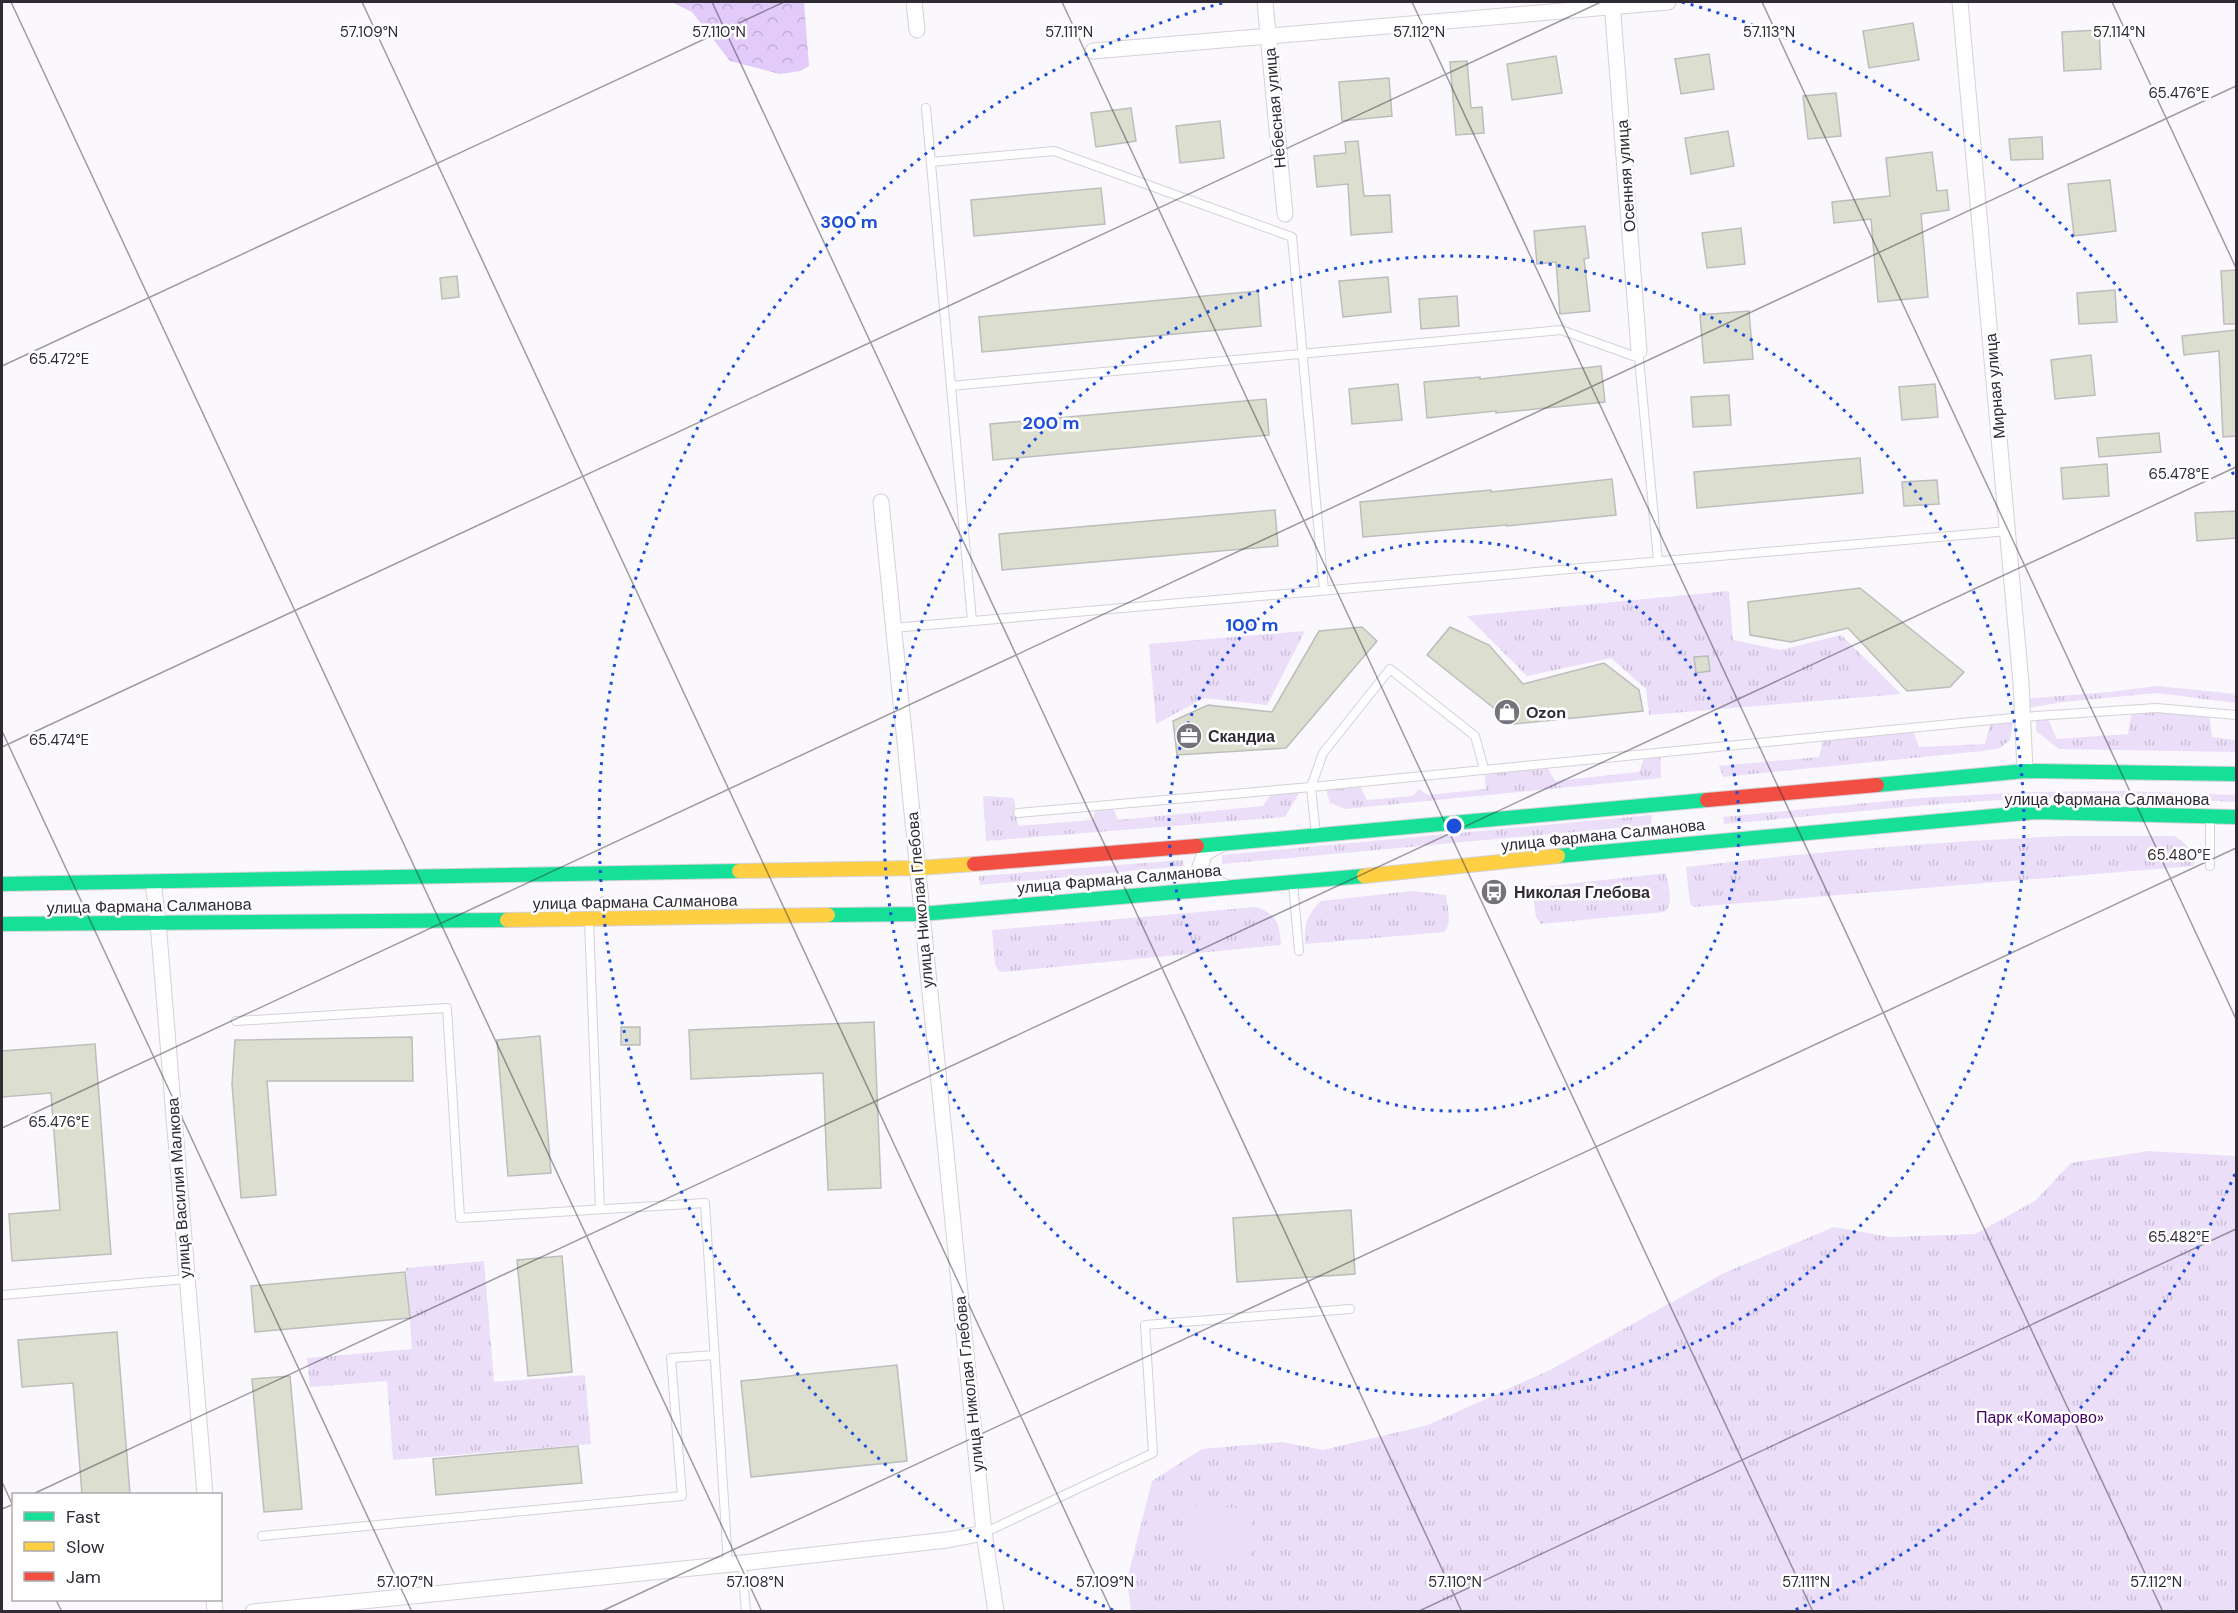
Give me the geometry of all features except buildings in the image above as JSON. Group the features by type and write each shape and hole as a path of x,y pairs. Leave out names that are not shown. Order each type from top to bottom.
{"street":[{"path":"914,2 917,30"},
{"name":"Небесная улица","path":"1265,2 1285,214"},
{"path":"1093,51 1269,37 1612,4 1668,2"},
{"name":"Мирная улица","path":"1960,2 2008,531 2025,771"},
{"name":"Осенняя улица","path":"1612,4 1639,354"},
{"name":"улица Николая Глебова","path":"882,502 984,1533 996,1611"},
{"name":"улица Фармана Салманова","path":"2,884 918,868 1316,836 2025,771 2236,774"},
{"name":"улица Фармана Салманова","path":"2,924 921,914 1293,883 1676,844 2036,812 2236,817"},
{"path":"1222,844 1205,853 1200,867 1208,881 1226,887"},
{"name":"улица Василия Малкова","path":"153,882 159,922 205,1493"},
{"path":"253,1611 735,1564 947,1540 984,1533"}],"lane":[{"path":"926,108 972,621"},
{"path":"931,162 1054,151 1292,237 1324,590"},
{"path":"951,386 1561,330 1639,354 1658,561"},
{"path":"893,628 2008,531"},
{"path":"1316,836 1311,787 1323,753 1390,669 1475,736 1484,769"},
{"path":"1018,813 1311,787 2022,717 2156,708 2236,715"},
{"path":"2210,815 2210,867"},
{"path":"1293,883 1299,951"},
{"path":"589,919 600,1209"},
{"path":"236,1021 447,1008 460,1218 705,1203 715,1355 735,1564 746,1611"},
{"path":"2,1294 186,1279"},
{"path":"984,1533 1153,1453 1145,1325 1350,1309"},
{"path":"262,1536 682,1496 671,1358 715,1355"}],"green space":[{"path":"671,2 804,2 809,66 800,71 780,74 730,61 692,12"},
{"path":"1729,591 1733,640 1781,650 1841,635 1901,694 1649,715 1646,689 1611,658 1527,676 1467,616"},
{"path":"1305,631 1267,705 1204,698 1156,724 1149,644"},
{"path":"2157,686 2236,694 2236,703 2157,693 2063,702 2022,709 2021,699"},
{"path":"2132,709 2209,712 2212,737 2236,740 2236,752 2059,749 2036,731 2036,716 2046,715 2057,739 2128,734"},
{"path":"2014,718 2010,740 2000,748 1983,751 1723,777 1719,766 1819,757 1824,736 1912,728 1919,747 1985,744 1991,720"},
{"path":"1660,752 1661,778 1345,809 1330,803 1325,786 1358,782 1367,800 1413,796 1419,789 1428,795 1486,789 1484,769 1545,763 1555,781 1639,772 1646,753"},
{"path":"1302,788 1285,817 986,841 983,796 1014,798 1018,826 1093,820 1096,806 1112,805 1118,820 1263,806 1273,791"},
{"path":"2124,791 2236,795 2236,802 2068,798 1938,804 1724,824 1723,817 1919,798 2025,792"},
{"path":"1652,815 1651,825 1222,864 1222,855"},
{"path":"2066,836 2174,836 2188,848 2194,866 1694,907 1690,904 1686,867 1876,848"},
{"path":"1183,860 1184,866 980,885 979,876"},
{"path":"1666,873 1670,899 1664,912 1541,924 1536,917 1532,888"},
{"path":"1412,891 1446,895 1449,920 1444,932 1305,944 1307,920 1321,901"},
{"path":"1256,907 1269,913 1276,921 1281,945 1003,972 999,971 995,964 992,930"},
{"name":"Парк «Комарово»","path":"2149,1151 2236,1156 2236,1611 1131,1612 1127,1580 1152,1481 1202,1449 1282,1442 1323,1450 1428,1425 1550,1370 1724,1273 1834,1227 1890,1237 1975,1234 2035,1201 2071,1163"},
{"path":"484,1261 494,1382 585,1375 591,1444 393,1460 387,1381 310,1387 307,1358 412,1349 406,1268"},
{"path":"1190,1505 1253,1509 1250,1561 1187,1556"}],"traffic: fast":[{"path":"1877,785 2025,771 2236,774"},
{"path":"1197,846 1707,800"},
{"path":"1558,856 2036,812 2236,817"},
{"path":"2,884 739,871"},
{"path":"828,915 921,914 1364,876"},
{"path":"2,924 507,920"}],"traffic: slow":[{"path":"1364,876 1558,856"},
{"path":"739,871 918,868 974,864"},
{"path":"507,920 828,915"}],"traffic: jam":[{"path":"1707,800 1877,785"},
{"path":"974,864 1197,846"}],"place":[{"name":"Ozon","path":"1507,712"},
{"name":"Скандиа","path":"1189,736"},
{"name":"Николая Глебова","path":"1494,892"}]}
